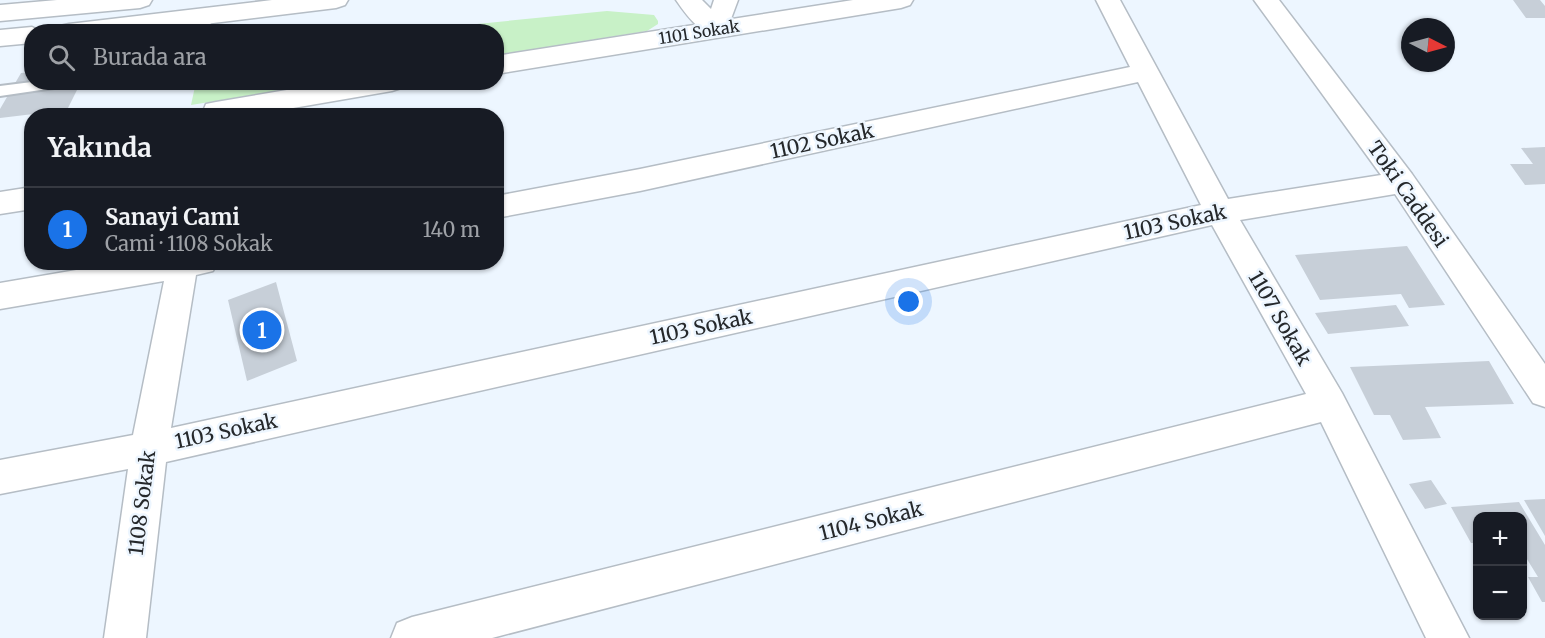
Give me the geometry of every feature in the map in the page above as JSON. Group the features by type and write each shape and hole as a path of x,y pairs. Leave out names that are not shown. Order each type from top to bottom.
{"main road":[{"path":"0,13 140,0"},
{"path":"142,24 336,0"},
{"path":"688,0 716,29 726,0"},
{"name":"1101 Sokak","path":"504,64 901,0"},
{"name":"1107 Sokak","path":"1108,0 1220,212 1330,404 1448,638"},
{"name":"Toki Caddesi","path":"1266,0 1402,182 1545,392"},
{"path":"0,38 24,36"},
{"name":"1102 Sokak","path":"504,206 640,180 1146,72"},
{"path":"244,108 346,90"},
{"name":"1103 Sokak","path":"0,477 149,448 1220,212 1402,182"},
{"path":"0,203 24,199"},
{"path":"0,296 154,270"},
{"name":"1108 Sokak","path":"125,638 149,448 188,270"},
{"name":"1104 Sokak","path":"412,638 1330,404"}],"lane":[{"path":"200,24 214,16"},
{"path":"0,91 24,88"}],"green space":[{"path":"607,11 654,15 658,21 658,24 647,31 504,54 504,24 476,24"},
{"path":"194,90 284,90 191,105"}],"building":[{"path":"1513,0 1540,0 1545,6 1545,18 1526,18"},
{"path":"21,73 24,73 24,90 77,90 68,108 24,108 24,115 0,118 0,109"},
{"path":"1545,147 1545,184 1525,185 1510,164 1533,164 1521,148"},
{"path":"1407,246 1445,305 1409,308 1401,294 1320,300 1295,255"},
{"path":"276,282 297,361 247,381 228,300"},
{"path":"1396,305 1409,326 1328,334 1315,313"},
{"path":"1489,361 1514,404 1425,407 1441,438 1403,440 1390,415 1374,415 1350,367"},
{"path":"1431,480 1447,504 1425,509 1409,484"},
{"path":"1545,499 1545,536 1524,500"},
{"path":"1519,502 1525,512 1473,512 1473,543 1471,543 1451,507"},
{"path":"1527,515 1545,545 1545,602 1542,602 1528,577 1538,577 1527,559"}],"place":[{"name":"Sanayi Cami","path":"262,330"}]}
